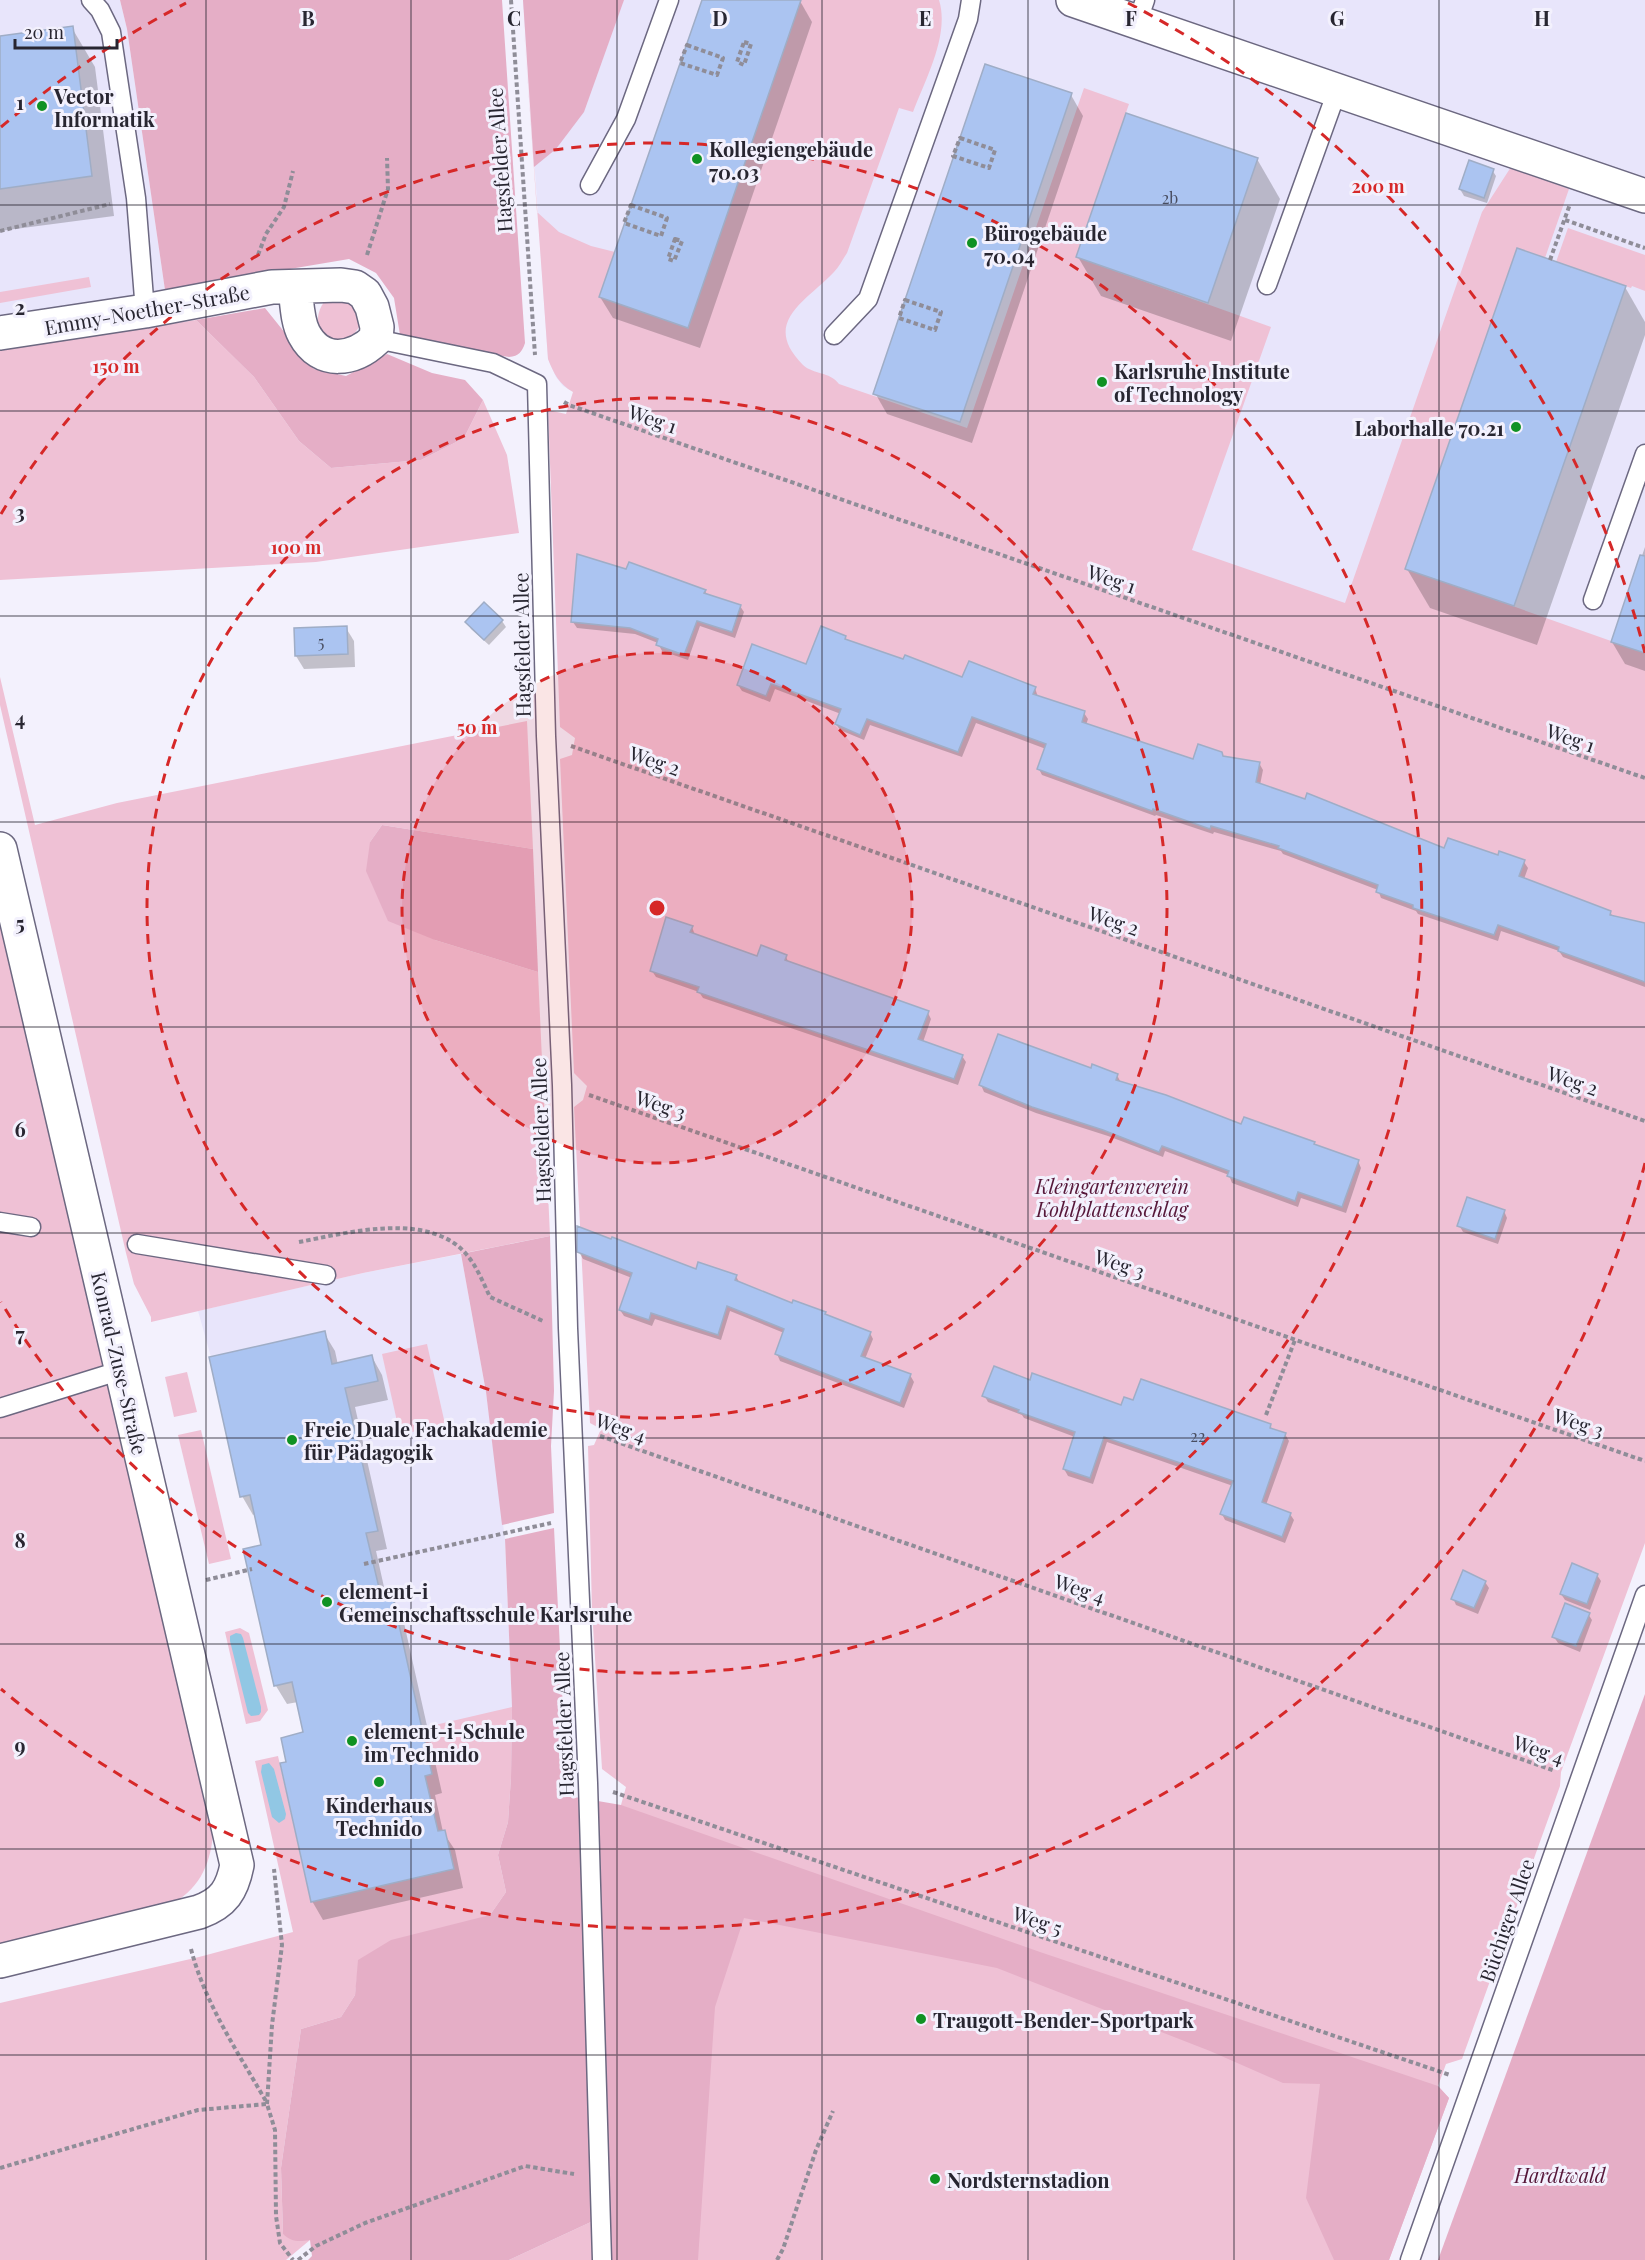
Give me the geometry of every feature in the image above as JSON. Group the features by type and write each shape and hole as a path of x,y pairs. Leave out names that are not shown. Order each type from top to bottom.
{"street":[{"path":"1073,0 1141,11 1337,91 1645,196"},
{"name":"Emmy-Noether-Straße","path":"0,333 145,311 272,287 341,285 355,287"},
{"path":"295,288 303,333 311,344 329,356 347,357 365,349 376,339 377,327 372,307 365,294 355,287"},
{"name":"Konrad-Zuse-Straße","path":"0,849 237,1865 226,1895 214,1906 183,1916"},
{"path":"0,1961 183,1916"}],"lane":[{"path":"91,0 100,10 111,32 136,198 145,311"},
{"path":"590,185 626,118 669,0"},
{"path":"834,336 868,299 968,19 971,0"},
{"path":"1267,285 1337,91"},
{"path":"376,339 493,363 537,384"},
{"name":"Hagsfelder Allee","path":"537,384 546,736 562,1085 568,1328 577,1519 602,2260"},
{"path":"1593,600 1645,454"},
{"path":"0,1222 31,1227"},
{"path":"137,1244 326,1275"},
{"path":"0,1407 122,1370"},
{"name":"Büchiger Allee","path":"1410,2260 1645,1595"}],"path":[{"name":"Hagsfelder Allee","path":"511,0 537,384"},
{"path":"744,42 751,44 746,59 744,65 737,62 744,42"},
{"path":"687,45 723,58 717,75 680,63 687,45"},
{"path":"960,138 995,150 989,168 953,156 960,138"},
{"path":"355,287 372,243 388,189 387,158"},
{"path":"254,290 257,260 266,234 284,207 293,171"},
{"path":"1550,260 1580,174"},
{"path":"0,231 136,198"},
{"path":"631,205 668,218 661,236 624,223 631,205"},
{"path":"1564,220 1645,248"},
{"path":"675,239 682,241 674,261 668,259 675,239"},
{"path":"905,300 941,312 934,330 899,318 905,300"},
{"name":"Weg 1","path":"569,405 1645,778"},
{"name":"Weg 2","path":"574,747 1645,1121"},
{"name":"Weg 3","path":"585,1094 1645,1461"},
{"path":"296,1242 376,1228 426,1232 450,1241 460,1248 479,1273 490,1298 533,1318 568,1328"},
{"path":"1266,1415 1295,1340"},
{"name":"Weg 4","path":"572,1425 1579,1778"},
{"path":"364,1564 503,1532 577,1519"},
{"path":"206,1580 252,1569"},
{"name":"Weg 5","path":"623,1795 1442,2073"},
{"path":"267,2104 272,2025 282,1945 274,1869"},
{"path":"183,1916 201,1978 216,2011 267,2104 275,2130 276,2216 280,2243 293,2260"},
{"path":"0,2168 198,2110 267,2104"},
{"path":"777,2260 783,2249 816,2150 833,2111"},
{"path":"298,2260 316,2246 365,2223 525,2166 599,2179"}],"shaded area":[{"path":"0,0 120,0 127,29 165,290 0,317"},
{"name":"Karlsruhe Institute of Technology","path":"523,0 1645,0 1645,765 563,386 548,359"},
{"path":"461,1254 486,1392 505,1539 512,1707 511,1777 498,1855 293,1932 293,1823 280,1763 290,1761 303,1733 249,1492 198,1311 363,1273"}],"green space":[{"path":"120,0 502,0 525,343 520,353 509,357 443,346 400,335 394,298 376,273 349,259 165,290 127,29"},
{"path":"523,0 624,0 584,112 556,149 534,167"},
{"name":"Kleingartenverein Kohlplattenschlag","path":"801,0 939,0 942,14 939,42 913,112 899,108 847,253 836,270 792,313 787,324 786,336 791,350 807,368 831,377 839,384 967,428 1084,88 1129,104 1076,257 1271,327 1192,550 1345,603 1482,212 1511,167 1569,189 1545,258 1405,568 1645,653 1645,1543 1561,1772 1560,1786 1462,2059 1446,2064 1438,2086 1449,2098 1389,2260 509,2260 606,2215 600,1815 621,1805 626,1787 602,1769 592,1610 588,1446 594,1445 601,1429 590,1423 574,1107 583,1100 587,1086 574,1073 560,759 572,755 575,738 560,727 548,410 566,414 573,392 564,386 548,359 537,212 559,232 591,246 615,252 599,297 707,272"},
{"path":"1568,228 1645,255 1645,291 1556,262"},
{"path":"89,277 91,287 0,303 0,292"},
{"path":"351,299 361,323 346,339 329,338 318,324 324,302"},
{"path":"265,308 314,369 346,376 387,354 432,373 465,380 483,400 464,438 421,460 331,468 299,441 254,377 196,320"},
{"path":"196,320 254,377 299,441 331,468 421,460 464,438 483,400 507,455 519,533 316,562 0,580 0,350"},
{"path":"0,677 35,825 117,803 527,721 533,849 382,825 370,842 435,940 538,972 550,1236 363,1273 151,1322 151,1317 134,1284 126,1253 0,705"},
{"path":"382,825 533,849 538,972 435,940 388,921 366,871 370,842"},
{"path":"0,909 213,1835 209,1857 201,1876 188,1893 169,1905 0,1944"},
{"path":"550,1236 554,1391 551,1446 554,1513 502,1525 486,1392 461,1254"},
{"path":"427,1344 445,1424 400,1435 382,1354"},
{"path":"187,1372 197,1412 174,1417 165,1377"},
{"path":"201,1430 231,1559 209,1564 178,1435"},
{"path":"554,1528 566,1770 563,1795 621,1805 1040,1952 1438,2086 1449,2098 1389,2260 1334,2260 1306,2198 1320,2084 1283,2083 1210,2051 997,1968 744,1918 715,2007 698,2260 609,2260 606,2215 509,2260 308,2260 312,2256 310,2240 295,2241 283,2234 281,2168 301,2029 341,2017 355,1995 358,1960 391,1940 490,1915 506,1892 498,1855 508,1822 511,1777 512,1707 505,1539"},
{"path":"240,1628 249,1633 268,1710 260,1721 246,1724 225,1632"},
{"name":"Hardtwald","path":"1645,1694 1645,2260 1438,2260"},
{"path":"512,1707 508,1822 498,1855 506,1892 490,1915 359,1960 355,1995 341,2017 301,2029 281,2168 283,2234 310,2240 286,2260 0,2260 0,2003 199,1957 293,1932 255,1761 278,1756 311,1902 454,1869 445,1830 434,1832 422,1777 432,1774 422,1728"}],"water":[{"path":"236,1633 241,1634 243,1638 261,1707 259,1715 251,1716 248,1713 230,1641 230,1636"},
{"path":"269,1763 274,1769 286,1814 285,1819 279,1823 272,1817 261,1772 262,1765"}],"building":[{"name":"Kollegiengebäude 70.03","path":"702,0 801,0 688,328 599,297"},
{"name":"Vector Informatik","path":"73,26 92,176 0,189 0,36"},
{"name":"Bürogebäude 70.04","path":"985,64 1072,93 960,422 873,394"},
{"path":"1126,113 1258,158 1208,303 1076,257"},
{"path":"1469,160 1494,169 1484,198 1459,189"},
{"name":"Laborhalle 70.21","path":"1517,248 1626,286 1514,606 1405,569"},
{"path":"577,554 626,569 629,562 706,590 704,593 741,605 732,632 697,621 684,655 656,645 658,639 630,628 571,622"},
{"path":"1640,555 1645,556 1645,653 1611,642"},
{"path":"484,602 503,620 484,640 465,622"},
{"path":"347,626 348,654 295,656 294,628"},
{"path":"821,626 846,636 845,639 903,659 905,655 962,677 969,661 1036,687 1033,694 1085,711 1082,722 1193,759 1198,744 1222,752 1223,756 1260,762 1256,782 1305,799 1307,793 1444,848 1448,838 1498,855 1499,851 1525,860 1519,876 1611,911 1610,915 1645,923 1645,982 1558,951 1559,947 1498,925 1494,935 1413,908 1413,905 1376,892 1378,885 1278,848 1279,846 1211,826 1210,829 1153,809 1152,811 1037,769 1046,744 972,717 958,752 867,719 860,735 835,724 841,709 771,684 766,696 737,685 752,644 806,664"},
{"path":"666,917 693,926 690,932 757,956 761,945 787,955 785,960 929,1011 918,1039 963,1055 954,1079 697,992 699,987 650,971"},
{"path":"998,1034 1091,1068 1092,1064 1118,1074 1116,1080 1166,1095 1241,1124 1244,1117 1359,1160 1342,1207 1298,1192 1295,1201 1227,1176 1229,1171 1162,1146 1159,1152 1103,1130 1032,1107 979,1085"},
{"path":"1467,1197 1505,1210 1495,1239 1457,1226"},
{"path":"577,1226 696,1269 698,1262 737,1275 735,1280 792,1303 793,1300 826,1312 825,1314 871,1332 861,1356 911,1374 900,1403 775,1354 784,1329 727,1306 718,1335 651,1313 649,1320 619,1310 632,1273 577,1252"},
{"path":"325,1331 332,1364 372,1355 378,1381 345,1388 378,1531 366,1533 381,1596 392,1593 432,1774 425,1776 438,1831 445,1830 454,1869 311,1902 280,1763 286,1762 281,1738 303,1732 292,1682 274,1686 243,1549 261,1545 250,1495 240,1497 209,1357"},
{"path":"994,1366 1030,1380 1032,1373 1121,1405 1124,1397 1133,1400 1141,1379 1271,1424 1270,1428 1286,1433 1262,1502 1291,1513 1282,1537 1220,1514 1233,1481 1104,1437 1090,1478 1063,1469 1075,1432 1018,1412 1019,1410 982,1396"},
{"path":"1572,1563 1598,1574 1587,1604 1560,1594"},
{"path":"1463,1570 1486,1581 1474,1608 1451,1599"},
{"path":"1565,1603 1590,1613 1576,1646 1552,1637"}],"place":[{"name":"Vector Informatik","path":"42,106"},
{"name":"Kollegiengebäude 70.03","path":"697,159"},
{"name":"Bürogebäude 70.04","path":"972,243"},
{"name":"Karlsruhe Institute of Technology","path":"1102,382"},
{"name":"Laborhalle 70.21","path":"1516,427"},
{"name":"Freie Duale Fachakademie für Pädagogik","path":"292,1440"},
{"name":"element-i Gemeinschaftsschule Karlsruhe","path":"327,1602"},
{"name":"element-i-Schule im Technido","path":"352,1741"},
{"name":"Kinderhaus Technido","path":"379,1782"},
{"name":"Traugott-Bender-Sportpark","path":"921,2019"},
{"name":"Nordsternstadion","path":"935,2179"}]}
